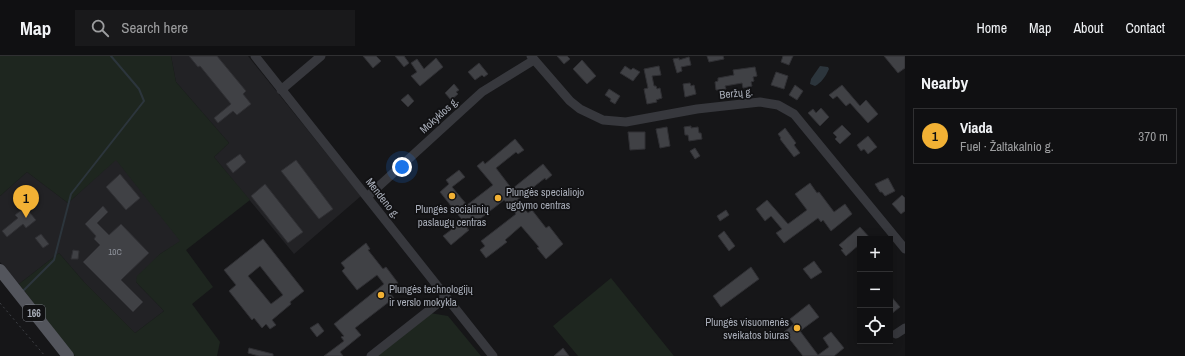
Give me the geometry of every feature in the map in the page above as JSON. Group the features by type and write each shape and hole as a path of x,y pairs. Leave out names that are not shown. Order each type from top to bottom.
{"main road":[{"name":"166","path":"0,271 68,356"}],"street":[{"name":"Mendeno g.","path":"254,56 493,356"},
{"path":"282,90 321,56"},
{"name":"Mokyklos g.","path":"367,196 482,92 532,58"},
{"name":"Beržų g.","path":"532,58 570,101 580,110 603,120 626,122 697,109 760,102 778,106 794,114 905,249"},
{"path":"371,356 446,297"},
{"path":"896,334 905,328"}],"path":[{"path":"0,303 45,356"}],"shaded area":[{"path":"0,56 171,56 176,82 229,143 214,157 250,200 186,250 213,287 192,304 220,342 217,356 75,356 19,284 59,253 84,282 135,333 164,311 136,282 137,276 160,254 180,241 116,160 68,203 27,172 0,196"},
{"path":"171,56 248,56 361,196 294,254 214,157 229,143 176,82"},
{"path":"820,66 828,67 829,69 823,79 815,86 810,84 811,79"},
{"path":"116,159 181,241 160,254 136,282 164,311 135,333 84,282 59,253 19,284 0,262 0,196 27,172 68,203"},
{"path":"611,278 674,356 578,356 553,326"},
{"path":"430,313 448,316 481,356 375,356"}],"building":[{"path":"189,56 217,56 246,91 243,94 251,104 237,115 233,111 218,123 214,118 231,104 200,66 198,67"},
{"path":"363,56 376,56 381,61 373,68"},
{"path":"395,56 404,56 409,63 404,67"},
{"path":"557,56 567,56 570,59 564,64"},
{"path":"707,56 723,56 724,59 709,62"},
{"path":"783,56 793,56 789,65 781,62"},
{"path":"884,56 905,56 905,68 898,73"},
{"path":"689,57 691,65 681,67 682,71 677,73 673,59 679,58 679,60"},
{"path":"436,58 443,67 420,86 411,76 417,72 411,63 417,59 424,69"},
{"path":"582,60 596,76 587,84 573,69"},
{"path":"479,63 488,74 484,77 482,75 475,80 468,72"},
{"path":"625,66 631,70 633,68 640,72 633,81 620,73"},
{"path":"659,66 661,75 652,76 654,86 656,86 657,89 660,88 662,98 656,100 657,102 647,104 644,89 648,88 644,69"},
{"path":"755,67 757,76 753,77 754,81 751,82 752,86 743,88 742,83 725,86 726,89 716,90 715,82 718,81 718,78 734,75 733,70"},
{"path":"776,72 788,76 784,89 771,85"},
{"path":"690,83 691,86 694,85 696,94 685,97 683,84"},
{"path":"454,84 459,90 456,92 458,94 451,100 445,93"},
{"path":"795,85 803,91 797,100 789,95"},
{"path":"842,85 860,106 866,100 878,114 868,123 850,103 846,106 837,96 833,99 829,95"},
{"path":"609,89 620,96 615,104 605,95"},
{"path":"408,94 414,101 408,107 401,100"},
{"path":"821,108 829,117 820,126 808,113 813,109 816,113"},
{"path":"842,125 851,134 840,144 835,139 837,137 833,133"},
{"path":"691,126 691,128 698,127 702,139 689,141 688,135 685,135 684,127"},
{"path":"667,127 670,146 660,148 656,129"},
{"path":"785,128 796,143 794,145 800,153 794,157 780,139 781,138 778,134"},
{"path":"628,132 645,132 645,149 630,150"},
{"path":"868,136 877,147 868,154 864,149 861,151 857,145"},
{"name":"Plungės specialiojo ugdymo centras","path":"515,139 524,150 518,154 516,152 496,168 512,189 543,164 552,175 546,180 545,178 517,200 528,213 532,210 546,228 549,226 563,244 546,259 537,248 539,247 521,226 505,240 507,242 486,258 480,250 485,246 481,241 516,214 504,200 467,229 469,230 451,245 443,236 463,221 440,192 449,184 446,180 459,170 465,177 452,187 467,205 493,185 477,166 483,161 485,164"},
{"path":"695,148 700,156 695,159 690,151"},
{"path":"240,154 246,162 233,173 226,164"},
{"path":"296,160 333,209 319,219 281,171"},
{"path":"120,174 140,198 126,210 106,187"},
{"path":"888,178 895,191 885,196 882,192 880,192 875,184"},
{"path":"810,183 834,212 845,204 852,214 831,231 823,220 821,222 818,218 784,243 776,233 782,229 771,216 765,221 756,209 767,200 788,224 807,210 795,194"},
{"path":"265,184 303,232 288,243 251,196"},
{"path":"902,195 905,198 905,211 901,214 892,204"},
{"path":"103,206 108,212 97,223 109,235 121,224 149,253 121,280 143,302 133,312 83,262 100,245 94,239 96,236 85,224"},
{"path":"25,207 36,220 26,228 23,224 7,237 2,231 18,218 15,215"},
{"path":"726,210 729,215 720,221 717,216"},
{"path":"860,227 868,236 857,236 857,247 846,256 841,250 843,249 839,245"},
{"path":"724,231 735,246 729,251 718,236"},
{"path":"41,234 49,244 43,248 35,238"},
{"path":"263,239 304,291 290,302 291,304 272,320 276,325 270,329 266,324 262,328 254,318 252,320 229,291 236,285 224,270","holes":["260,266 283,295 271,304 248,276"]},
{"name":"Plungės technologijų ir verslo mokykla","path":"366,243 370,249 368,250 383,269 386,267 398,283 388,291 394,298 355,328 361,335 340,352 343,356 324,356 344,341 341,337 344,336 334,324 384,284 377,275 357,290 342,271 345,268 341,263"},
{"path":"73,250 79,251 78,259 71,259"},
{"path":"814,261 822,272 811,279 803,269"},
{"path":"751,267 759,279 721,307 713,296"},
{"path":"893,299 900,307 893,313"},
{"name":"Plungės visuomenės sveikatos biuras","path":"809,304 819,317 800,331 818,355 829,347 823,338 831,332 844,348 834,356 803,356 784,332 794,324 790,319"},
{"path":"318,323 324,331 317,337 310,328"},
{"path":"249,348 273,354 273,356 259,356 248,353"},
{"path":"563,348 569,356 554,356"}],"waterway":[{"path":"23,291 54,260 71,194 144,101 139,89 111,56"}],"place":[{"name":"Plungės socialinių paslaugų centras","path":"452,196"},
{"name":"Plungės specialiojo ugdymo centras","path":"498,198"},
{"name":"Viada","path":"26,218"},
{"name":"Plungės technologijų ir verslo mokykla","path":"381,295"},
{"name":"Plungės visuomenės sveikatos biuras","path":"797,328"}]}
